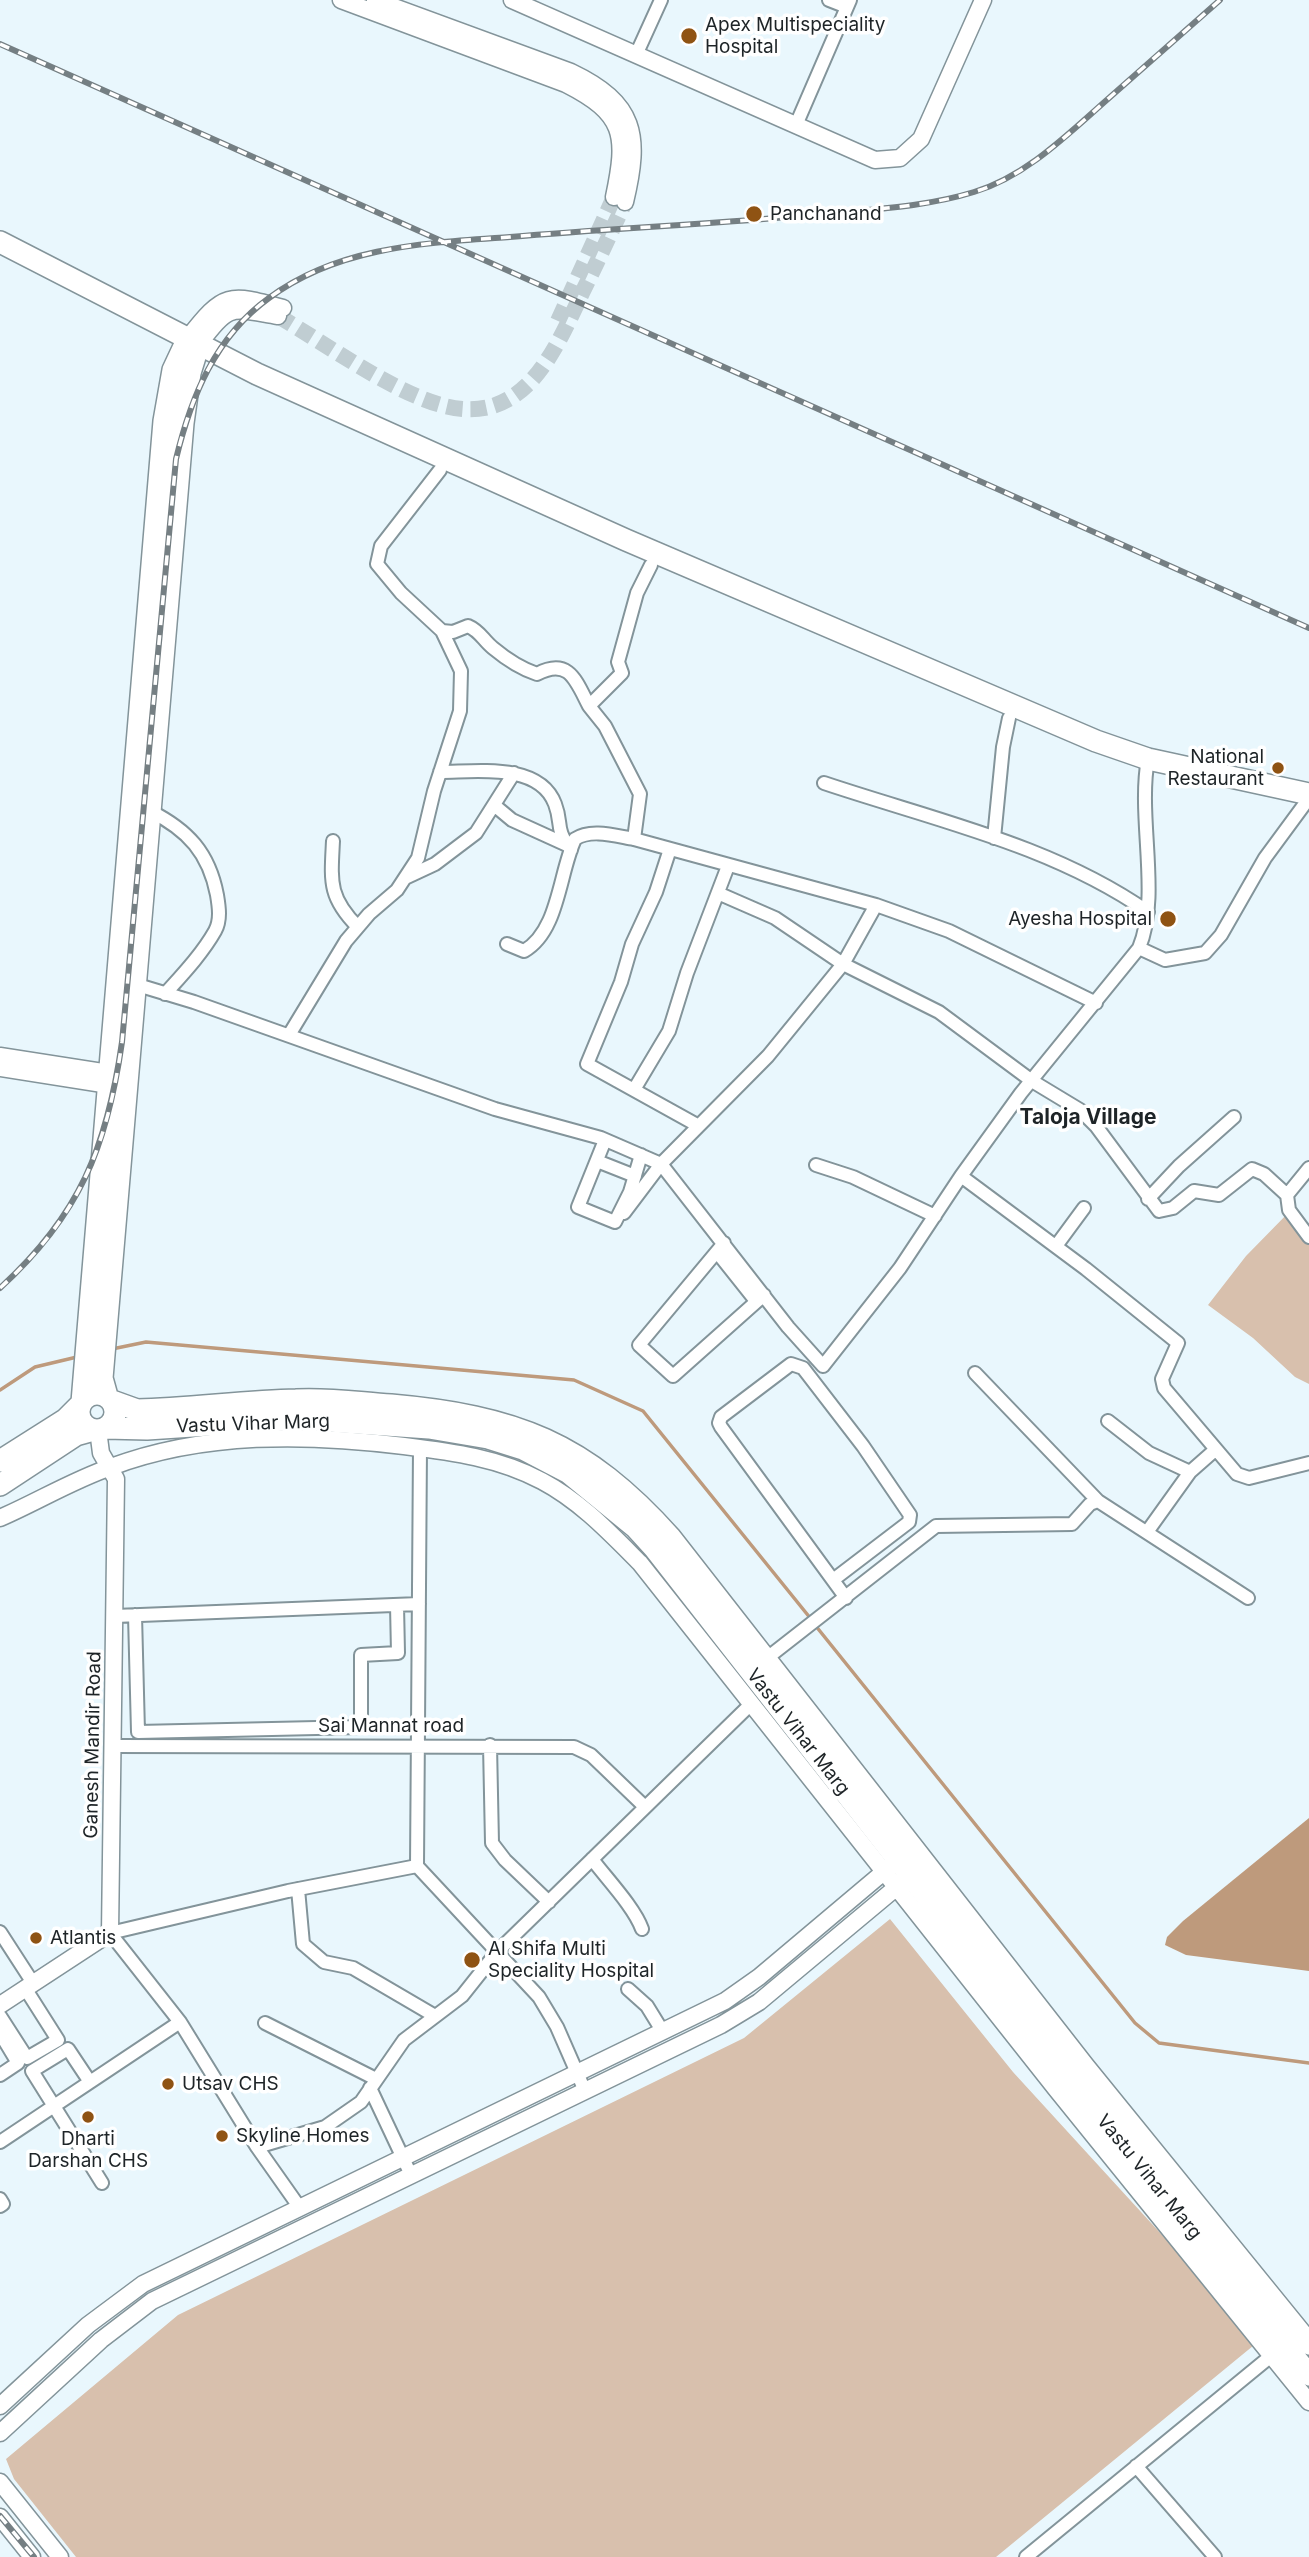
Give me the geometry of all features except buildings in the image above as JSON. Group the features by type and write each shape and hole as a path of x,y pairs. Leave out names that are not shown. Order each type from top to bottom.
{"main road":[{"path":"0,242 191,347 252,385 651,565 1091,754 1307,802"},
{"path":"0,257 191,347 626,540 1096,741 1147,766"},
{"path":"0,1485 76,1435 99,1429 114,1418 94,1353 109,1079 126,983 150,811 191,347"},
{"path":"99,1429 81,1419 81,1404 94,1353 126,983 164,421 173,370 191,347"},
{"path":"0,1461 66,1419 93,1394 128,1408 331,1400 454,1412 492,1419 530,1431 580,1457 649,1513 766,1659"},
{"name":"Vastu Vihar Marg","path":"99,1429 320,1419 440,1430 480,1436 523,1449 569,1473 635,1527 766,1659 904,1868 1069,2079 1309,2375"},
{"path":"904,1868 1084,2067 1309,2344"}],"street":[{"path":"341,0 566,84 591,97 608,111 620,134 622,159 619,200 635,162 632,131 618,103 599,86 571,72 375,0"},
{"path":"512,0 535,5 636,55 875,160 901,158 921,139 982,0"},
{"path":"636,55 661,0"},
{"path":"796,125 848,4 828,0"},
{"path":"191,347 218,304 233,298 248,298 280,312"},
{"path":"289,1035 358,928 397,890 418,858 440,772 460,711 461,671 442,631 401,593 377,564 381,546 440,470"},
{"path":"589,706 622,673 618,662 638,593 651,565"},
{"path":"442,631 453,632 468,626 479,631 495,650 524,670 537,674 551,667 560,667 576,680 589,706 611,736 640,794 634,838"},
{"path":"995,838 1003,747 1009,718"},
{"path":"126,983 289,1035 495,1109 605,1140 662,1164 760,1298 822,1366 900,1268 961,1176 1032,1081 1139,948 1146,931 1148,912 1147,766"},
{"path":"440,772 514,773 544,786 556,805 559,833 569,848"},
{"path":"404,878 435,864 476,833 514,773"},
{"path":"824,783 948,820 1091,876 1148,912"},
{"path":"1139,948 1165,960 1205,953 1221,935 1265,858 1307,802"},
{"path":"494,805 512,820 569,848"},
{"path":"150,811 177,825 203,852 213,871 220,909 216,929 164,994"},
{"path":"507,944 524,951 536,944 550,916 569,848 580,836 634,838 876,905 949,931 1096,1003"},
{"path":"333,841 330,884 340,909 358,928"},
{"path":"670,849 656,892 632,944 621,982 587,1063 697,1125"},
{"path":"635,1088 669,1031 687,973 720,894 728,866"},
{"path":"720,894 775,919 843,964 939,1012 1032,1081 1080,1110 1096,1126 1148,1199 1160,1211 1173,1208 1194,1191 1219,1195 1252,1169 1264,1174 1287,1195 1289,1210 1309,1237"},
{"path":"624,1213 697,1125 768,1056 843,964 876,905"},
{"path":"0,1056 109,1079"},
{"path":"0,1068 109,1079"},
{"path":"1148,1199 1179,1166 1234,1117"},
{"path":"605,1140 578,1207 615,1222 641,1155"},
{"path":"597,1161 635,1176"},
{"path":"816,1165 853,1177 935,1216"},
{"path":"1287,1195 1309,1168"},
{"path":"961,1176 1056,1246 1178,1343 1162,1379 1164,1388 1237,1474 1249,1478 1309,1463"},
{"path":"1056,1246 1084,1208"},
{"path":"721,1248 639,1345 673,1376 760,1298"},
{"path":"833,1580 909,1522 910,1515 863,1446 803,1368 791,1364 721,1417 719,1423 846,1598"},
{"path":"975,1373 1098,1501 1248,1598"},
{"path":"1108,1421 1149,1453 1190,1472"},
{"name":"Ganesh Mandir Road","path":"99,1429 99,1446 116,1479 115,1746 110,1933"},
{"path":"0,1518 109,1467 178,1447 231,1440 355,1440 469,1455 506,1465 542,1482 574,1502 640,1563 751,1704 904,1868 1271,2356 1309,2402"},
{"path":"420,1448 416,1866 548,2011 585,2091"},
{"path":"1147,1532 1190,1472 1215,1450"},
{"path":"766,1659 936,1526 1072,1524 1090,1504 1098,1501"},
{"path":"116,1616 419,1604"},
{"path":"135,1615 138,1732 361,1727 360,1655 398,1653 397,1605"},
{"path":"257,2147 326,2127 360,2102 404,2040 475,1982 497,1952 751,1704"},
{"name":"Sai Mannat road","path":"115,1746 418,1744 584,1749 644,1807"},
{"path":"490,1745 492,1843 505,1860 549,1902"},
{"path":"592,1859 637,1915 642,1929"},
{"path":"0,2005 110,1933 298,1889 416,1866"},
{"path":"0,2406 127,2294 737,1994 904,1868"},
{"path":"0,2433 138,2310 747,2010 904,1868"},
{"path":"298,1889 303,1944 324,1962 353,1968 435,2017"},
{"path":"0,1932 58,2040 27,2059 0,2016"},
{"path":"110,1933 180,2022 257,2147 300,2208"},
{"path":"628,1989 647,2006 663,2032"},
{"path":"0,2142 180,2022"},
{"path":"265,2023 373,2083 411,2175"},
{"path":"0,2033 18,2063 0,2075"},
{"path":"90,2082 68,2049 32,2071 102,2183"},
{"path":"515,2104 521,2122"},
{"path":"0,2199 3,2204 0,2206"},
{"path":"225,2244 234,2261"},
{"path":"1026,2557 1271,2356"},
{"path":"1136,2466 1211,2555"},
{"path":"0,2482 60,2557"},
{"path":"0,2517 32,2557"}],"shaded area":[{"path":"1293,1208 1309,1226 1309,1384 1295,1377 1253,1338 1208,1305 1246,1256"},
{"path":"1309,1818 1309,1971 1186,1955 1165,1945 1167,1937 1183,1921"},
{"path":"890,1919 1013,2072 1259,2341 996,2557 76,2557 14,2479 6,2459 178,2315 744,2038"}],"waterway":[{"path":"112,1349 146,1342 574,1380 643,1411 811,1619"},
{"path":"0,1390 35,1367 77,1357"},
{"path":"815,1625 1135,2023 1159,2043 1309,2063"}],"tunnel":[{"path":"558,321 614,197"},
{"path":"278,316 380,378 422,398 441,405 469,409 494,406 514,395 532,380 547,361 625,202"}],"railway":[{"path":"0,1288 28,1261 70,1206 98,1147 108,1114 122,1042 176,459 189,413 208,370 234,331 250,314 269,298 324,267 384,250 447,242 880,209 937,201 974,192 1012,175 1046,152 1220,0"},
{"path":"0,44 1309,628"},
{"path":"0,2516 34,2557"}],"place":[{"name":"Apex Multispeciality Hospital","path":"689,36"},
{"name":"Panchanand","path":"754,214"},
{"name":"National Restaurant","path":"1278,768"},
{"name":"Ayesha Hospital","path":"1168,919"},
{"name":"Atlantis","path":"36,1938"},
{"name":"Al Shifa Multi Speciality Hospital","path":"472,1960"},
{"name":"Utsav CHS","path":"168,2084"},
{"name":"Dharti Darshan CHS","path":"88,2117"},
{"name":"Skyline Homes","path":"222,2136"}],"district":[{"name":"Taloja Village","path":"1088,1118"}]}
